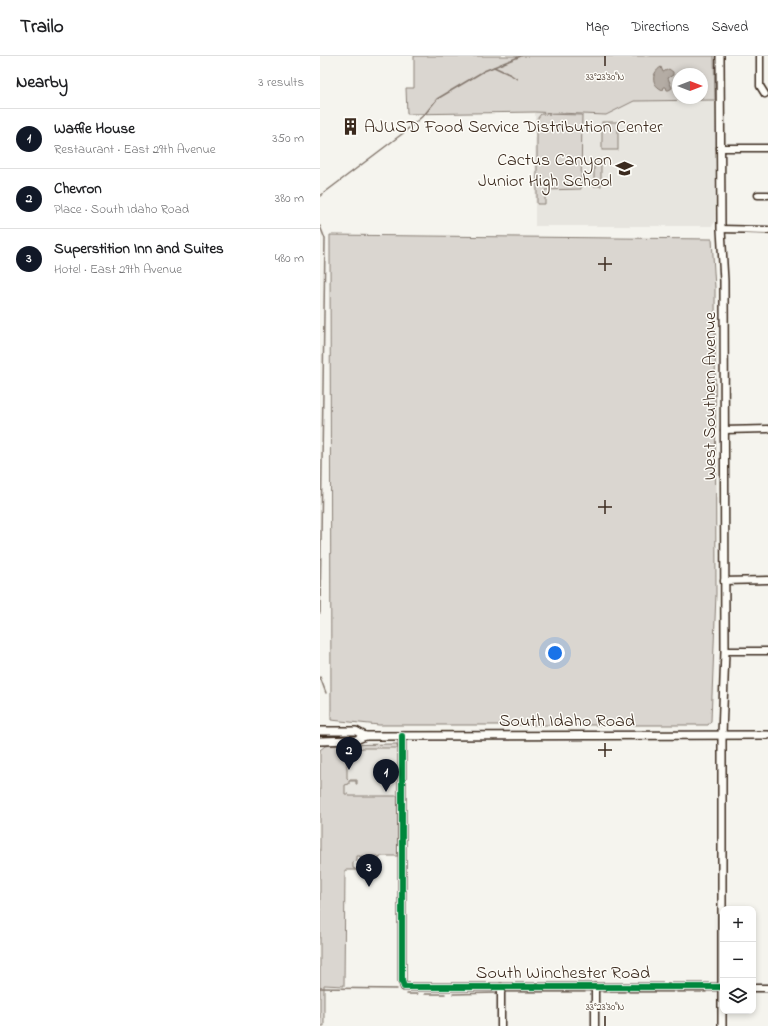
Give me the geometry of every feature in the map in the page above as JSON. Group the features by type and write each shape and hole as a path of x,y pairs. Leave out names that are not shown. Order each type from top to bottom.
{"main road":[{"name":"West Southern Avenue","path":"720,56 721,229 724,280 725,651 722,735 722,978"},
{"name":"South Idaho Road","path":"320,731 356,730 366,736"},
{"name":"South Idaho Road","path":"320,741 356,740 366,736 768,735"},
{"name":"West Southern Avenue","path":"722,1014 722,1026"}],"street":[{"path":"760,56 760,86 765,94"},
{"path":"720,148 768,148"},
{"path":"758,195 768,195"},
{"path":"721,229 768,230"},
{"path":"724,430 768,430"},
{"path":"724,581 768,580"},
{"path":"725,651 768,651"},
{"name":"South Winchester Road","path":"402,736 402,973 404,987 720,987"},
{"path":"501,987 501,1026"},
{"path":"595,987 595,1026"},
{"path":"756,988 768,988"}],"shaded area":[{"path":"414,56 714,56 715,100 708,100 708,68 672,68 672,101 634,101 606,115 535,112 407,114 406,88 414,88"},
{"path":"661,67 663,72 669,69 672,71 672,76 668,78 672,88 667,90 666,87 664,87 663,90 656,86 654,76 657,70"},
{"name":"Cactus Canyon Junior High School","path":"708,100 715,100 715,222 712,226 535,226 535,112 606,115 634,101 672,101 672,104 708,104"},
{"path":"541,114 582,115 581,189 545,190 545,204 537,204 537,119"},
{"path":"602,122 618,122 618,150 602,150"},
{"path":"594,160 601,160 601,186 594,186"},
{"path":"330,235 712,239 715,288 716,594 711,721 708,725 379,725 331,720"},
{"path":"398,743 399,796 341,797 339,744"},
{"path":"397,744 398,748 363,748 353,751 351,750 347,753 347,778 349,780 357,780 357,784 356,781 349,781 349,784 345,785 345,794 348,794 349,796 398,796 398,856 380,856 379,859 378,856 361,856 361,859 360,856 357,856 357,861 353,862 353,868 357,870 345,870 344,986 324,985 324,1026 320,1026 320,750 325,746 330,745"}],"waterway":[{"path":"320,196 402,134 425,114 437,99 484,71 521,56"},
{"path":"494,67 517,79"},
{"path":"320,226 325,239 320,613"},
{"path":"320,677 326,693"},
{"path":"320,988 397,989"},
{"path":"505,992 585,992"},
{"path":"603,992 625,992"},
{"path":"629,992 673,992"},
{"path":"677,992 706,992"},
{"path":"453,994 497,993"},
{"path":"407,994 417,994"},
{"path":"425,994 445,994"}],"cycle path":[{"path":"402,736 402,981 404,987 720,987"}],"place":[{"name":"AJUSD Food Service Distribution Center","path":"351,126"},
{"name":"Cactus Canyon Junior High School","path":"625,169"},
{"name":"Chevron","path":"349,770"},
{"name":"Waffle House","path":"386,792"},
{"name":"Superstition Inn and Suites","path":"369,887"}]}
